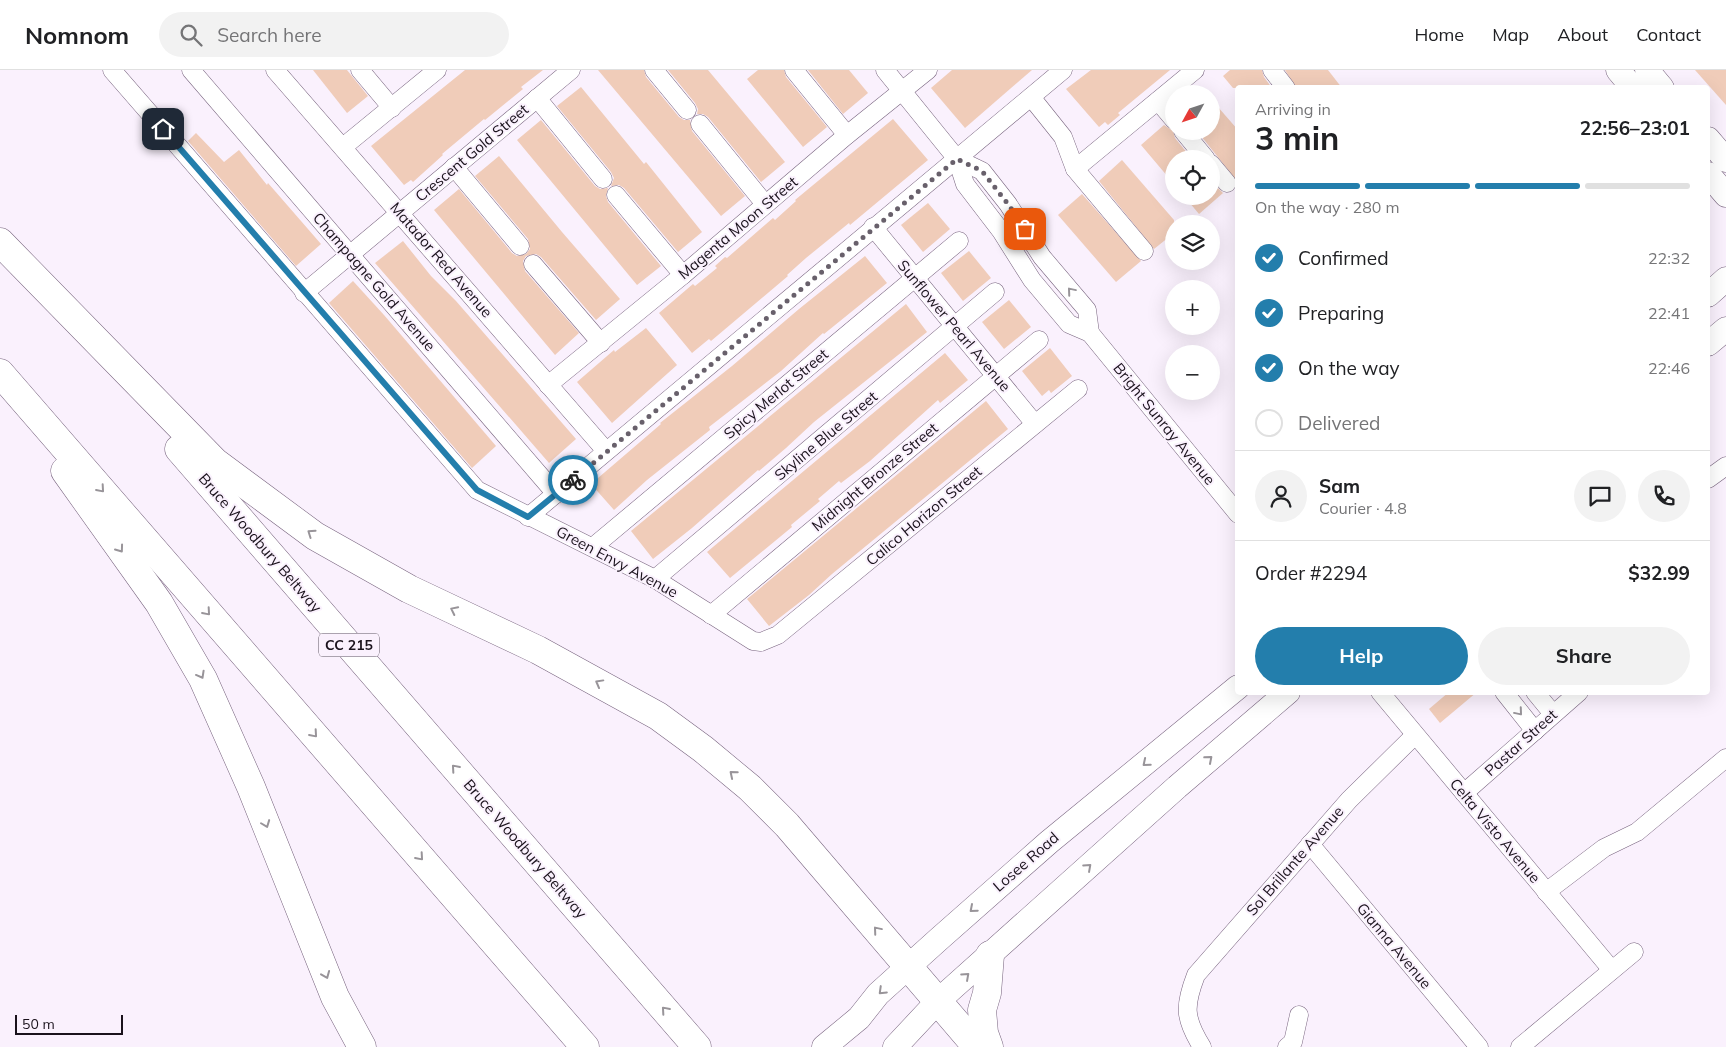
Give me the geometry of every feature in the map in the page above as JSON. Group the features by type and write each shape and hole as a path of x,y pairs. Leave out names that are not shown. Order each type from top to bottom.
{"highway":[{"path":"0,242 215,462 315,536 409,589 538,650 658,716 703,749 750,788 787,825 977,1047"},
{"name":"Bruce Woodbury Beltway","path":"0,242 697,1047"},
{"path":"0,373 585,1047"},
{"path":"0,381 159,603 203,678 251,787 335,997 362,1047"},
{"path":"989,1047 984,1033 982,1010 987,993 990,955"}],"main road":[{"path":"1618,70 1631,85"},
{"path":"1647,70 1660,85"},
{"path":"1710,141 1726,160"},
{"path":"1710,176 1726,195"},
{"path":"1710,293 1726,279"},
{"path":"1710,342 1726,329"},
{"name":"Losee Road","path":"824,1047 859,1018 878,994 1049,842 1235,689"},
{"path":"895,1047 938,1002 990,955 1177,787 1284,695"}],"street":[{"name":"Green Envy Avenue","path":"112,70 477,490 655,579 753,641 769,640"},
{"name":"Champagne Gold Avenue","path":"191,70 556,494"},
{"name":"Matador Red Avenue","path":"275,70 606,451"},
{"path":"360,70 392,108"},
{"path":"343,148 437,70"},
{"name":"Crescent Gold Street","path":"304,293 571,70"},
{"path":"654,70 687,110"},
{"path":"794,70 847,135"},
{"path":"885,70 957,159"},
{"name":"Magenta Moon Street","path":"548,385 683,275 847,135 928,70"},
{"path":"528,517 1063,70"},
{"path":"1075,169 1195,70"},
{"path":"1272,70 1284,85"},
{"path":"537,98 603,179"},
{"path":"1031,98 1063,137 1075,169 1144,251"},
{"path":"1158,101 1165,109"},
{"path":"700,124 766,204"},
{"path":"1190,140 1199,150"},
{"name":"Bright Sunray Avenue","path":"957,159 965,184 1001,231 1032,280 1068,324 1090,333 1235,510"},
{"path":"454,167 520,246"},
{"path":"1220,175 1227,183"},
{"path":"616,194 683,275"},
{"name":"Sunflower Pearl Avenue","path":"873,228 1035,424"},
{"name":"Spicy Merlot Street","path":"593,547 959,241"},
{"path":"533,264 601,343"},
{"name":"Skyline Blue Street","path":"655,579 995,292"},
{"name":"Midnight Bronze Street","path":"712,615 1039,340"},
{"name":"Calico Horizon Street","path":"769,640 778,636 1078,389"},
{"path":"1710,478 1726,466"},
{"name":"Celta Visto Avenue","path":"1382,695 1611,969"},
{"path":"1506,695 1535,730"},
{"path":"1537,695 1553,714"},
{"name":"Pastar Street","path":"1464,793 1575,695"},
{"name":"Sol Brillante Avenue","path":"1202,1047 1187,1015 1187,997 1196,975 1349,800 1415,735"},
{"path":"1546,892 1604,848 1637,832 1726,758"},
{"name":"Gianna Avenue","path":"1310,844 1479,1047"},
{"path":"1520,1047 1611,969 1634,952"},
{"path":"1287,1047 1292,1042 1299,1015"}],"building":[{"path":"313,70 347,70 368,96 347,113"},
{"path":"465,70 543,70 521,87 523,89 442,154 413,182 411,180 404,185 371,146"},
{"path":"598,70 644,70 646,77 679,117 684,120 690,120 692,131 745,196 721,216"},
{"path":"668,70 708,70 785,162 761,182 708,117 703,114 697,114 698,109 695,103"},
{"path":"758,70 784,70 786,77 827,127 803,147 747,79"},
{"path":"808,70 849,70 868,93 843,114"},
{"path":"952,70 1032,70 965,128 931,88"},
{"path":"1091,70 1170,70 1118,113 1120,115 1108,125 1105,122 1099,127 1066,89"},
{"path":"1230,70 1262,70 1270,85 1235,85 1235,88 1233,88 1223,76"},
{"path":"1285,70 1328,70 1340,85 1294,85"},
{"path":"1695,70 1726,70 1726,105 1710,85"},
{"path":"581,87 644,164 646,162 702,232 678,252 624,188 619,185 611,186 614,178 611,172 557,106"},
{"path":"1220,109 1235,127 1235,178 1220,160 1220,150 1212,150 1204,140 1220,140"},
{"path":"893,119 928,160 850,225 849,223 806,258 788,276 711,341 709,339 692,353 659,313 693,284 695,286 717,268 715,266 725,257 727,258 773,218 775,220 795,200"},
{"path":"541,120 595,186 600,189 608,188 606,196 608,202 661,266 637,285 517,140"},
{"path":"1164,125 1165,140 1177,140 1185,150 1165,150 1165,173 1141,145"},
{"path":"196,133 224,162 239,150 267,185 268,183 321,244 296,266 188,141"},
{"path":"499,156 620,299 596,320 541,257 536,254 526,256 523,261 525,271 579,333 555,355 434,210 459,189 512,253 517,256 526,254 530,249 528,239 475,176"},
{"path":"1122,160 1170,215 1165,215 1165,240 1154,249 1099,181"},
{"path":"1082,194 1141,261 1116,282 1058,215"},
{"path":"928,203 950,229 923,252 901,225"},
{"path":"1192,205 1209,205 1199,214"},
{"path":"403,241 431,276 456,301 576,439 549,463 375,263"},
{"path":"969,251 991,278 963,301 941,273"},
{"path":"865,256 887,283 823,333 781,371 709,427 710,430 647,480 614,510 591,484 660,423"},
{"path":"353,281 496,446 472,468 329,303"},
{"path":"1009,300 1031,327 1004,349 982,322"},
{"path":"906,304 927,332 814,422 759,471 653,559 631,531"},
{"path":"646,328 677,365 612,423 577,382 614,350 615,352"},
{"path":"1050,348 1072,376 1051,393 1049,390 1042,396 1022,371"},
{"path":"945,353 968,380 940,403 938,400 870,461 841,483 839,481 818,499 820,501 791,525 792,527 730,578 707,552"},
{"path":"986,401 1008,429 809,595 769,626 747,599"},
{"path":"1445,695 1473,695 1440,723 1429,709"}],"way so far":[{"path":"573,480 957,159 982,171 1025,229"}],"route":[{"path":"163,129 477,490 528,517 573,480"}]}
